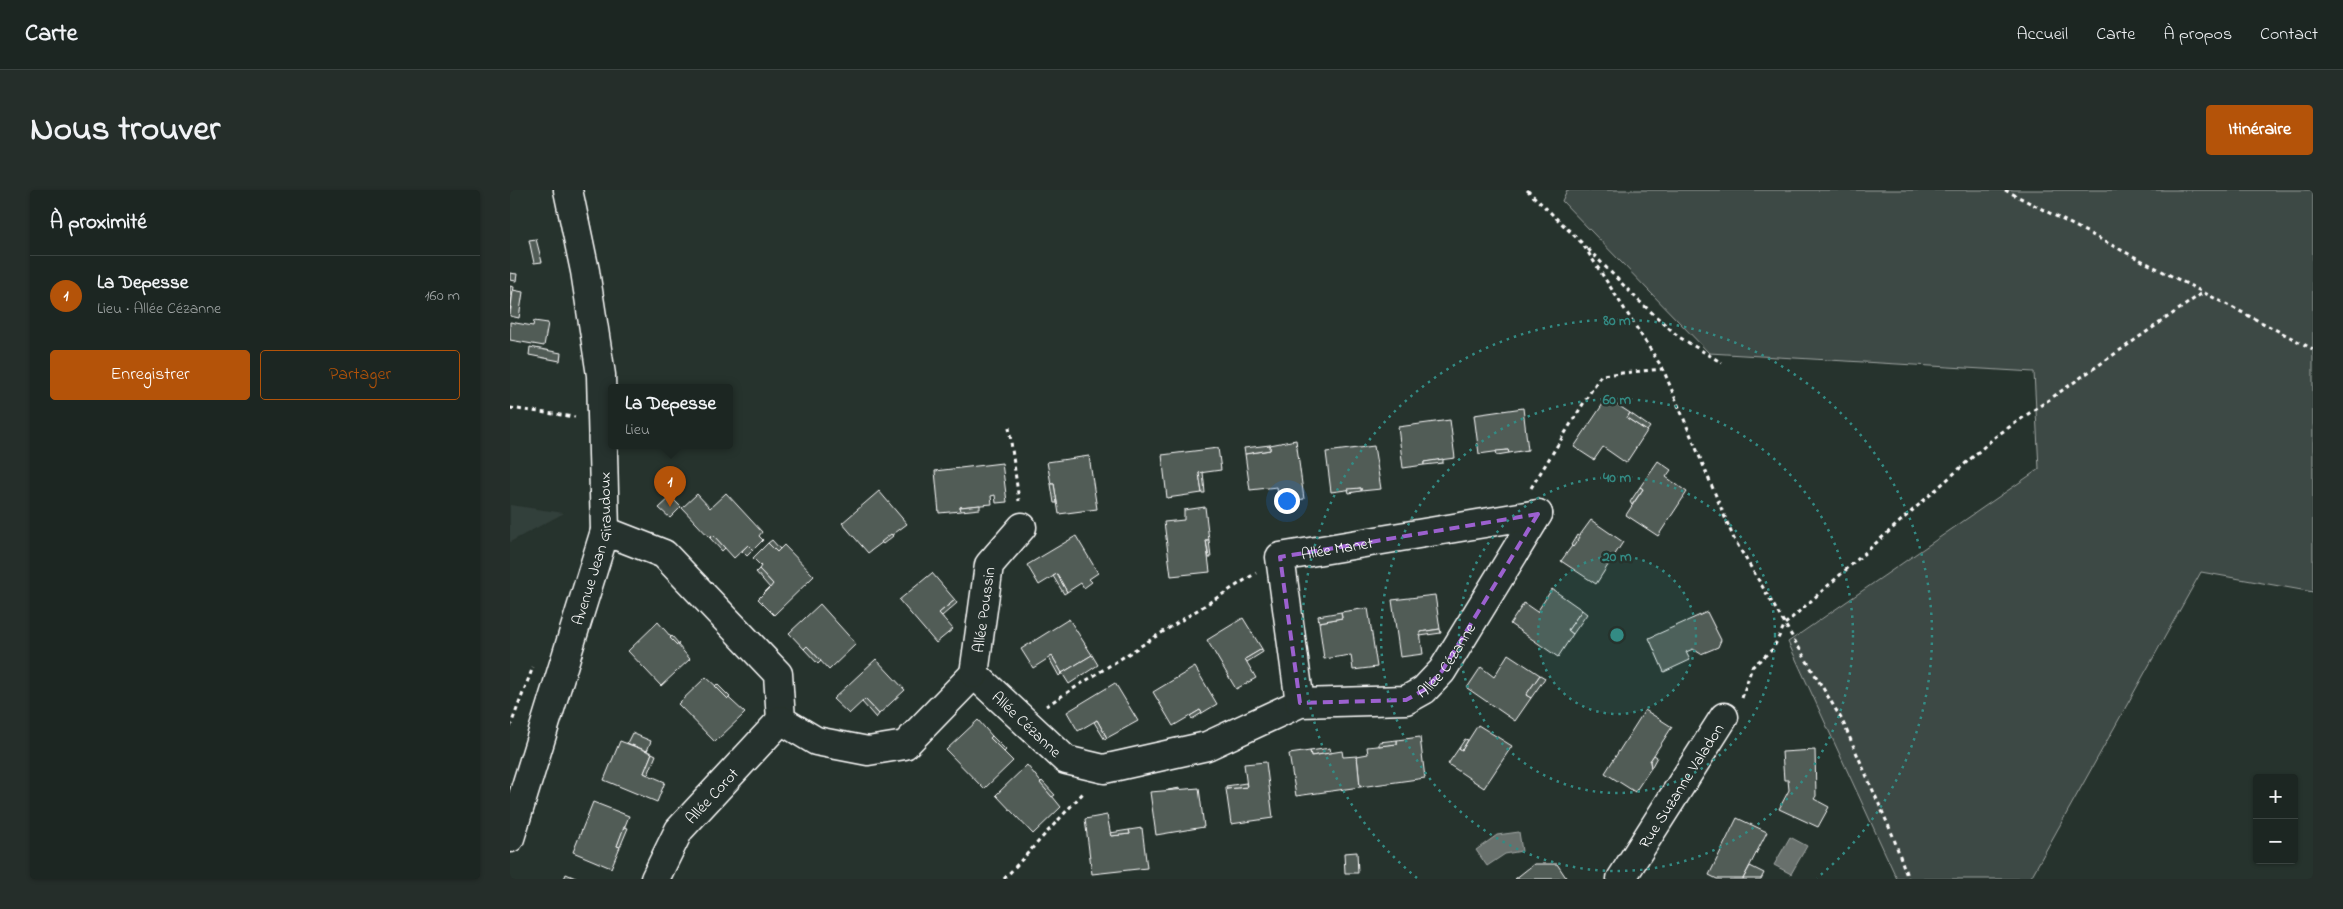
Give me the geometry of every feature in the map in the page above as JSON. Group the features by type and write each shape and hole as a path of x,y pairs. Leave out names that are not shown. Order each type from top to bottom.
{"street":[{"name":"Avenue Jean Giraudoux","path":"510,838 514,800 605,530 601,376 585,271 568,190"},
{"name":"Allée Manet","path":"1300,703 1280,557 1525,516"},
{"name":"Allée Cézanne","path":"974,674 1066,760 1104,769 1207,746 1300,703 1406,700 1424,690 1442,671 1525,516"},
{"name":"Allée Poussin","path":"974,674 989,565 1022,527"},
{"path":"605,530 664,554 778,674 782,720 816,741 868,751 905,745 974,674"},
{"name":"Rue Suzanne Valadon","path":"1621,879 1724,716"},
{"name":"Allée Corot","path":"655,879 679,830 782,720"}],"path":[{"path":"1528,190 1639,302 1679,337 1722,363"},
{"path":"2005,190 2313,349"},
{"path":"1582,243 1663,369 1734,539 1842,720 1893,836 1908,879"},
{"path":"1724,716 1741,701 1752,667 1773,649 1785,624 1995,437 2204,292"},
{"path":"1525,516 1601,376 1663,369"},
{"path":"510,408 576,417"},
{"path":"1009,427 1022,527"},
{"path":"1025,720 1280,557"},
{"path":"510,727 530,672 535,666"},
{"path":"1004,879 1104,769"}],"highlighted area":[{"path":"1538,514 1442,671 1424,690 1406,700 1300,703 1280,557"}],"shaded area":[{"path":"1567,190 2313,190 2313,592 2201,572 2030,879 1897,879 1788,642 2039,469 2034,372 1709,353 1562,201"},
{"path":"510,505 564,513 510,542"},
{"path":"1519,832 1522,851 1505,854 1487,866 1476,850 1497,835"},
{"path":"1790,837 1807,846 1791,874 1774,865"}],"building":[{"path":"536,239 542,262 534,263 529,240"},
{"path":"510,273 517,274 516,281 510,280"},
{"path":"510,286 514,287 510,310"},
{"path":"513,290 523,292 519,318 510,316"},
{"path":"534,321 548,323 544,346 510,340 510,322 533,326"},
{"path":"530,347 561,353 560,361 529,355"},
{"path":"1607,398 1630,413 1627,418 1647,431 1626,463 1603,447 1594,460 1574,447"},
{"path":"1523,408 1528,450 1509,453 1508,450 1479,454 1474,415"},
{"path":"1630,413 1650,427 1647,431 1627,418"},
{"path":"1450,420 1455,458 1424,462 1424,465 1403,468 1398,427"},
{"path":"1296,440 1304,499 1279,503 1277,487 1250,490 1245,454 1270,450 1270,445"},
{"path":"1270,445 1270,450 1245,454 1244,448"},
{"path":"1374,446 1381,489 1361,491 1361,488 1331,492 1326,452"},
{"path":"1218,448 1221,470 1199,473 1202,493 1167,498 1162,455"},
{"path":"1508,450 1509,453 1497,455 1496,451"},
{"path":"1089,456 1097,509 1059,514 1054,484 1051,484 1047,462"},
{"path":"1443,459 1443,463 1424,465 1424,462"},
{"path":"1658,461 1671,470 1666,477 1687,492 1658,536 1626,515 1643,489 1640,487"},
{"path":"1002,463 1007,502 996,503 995,495 991,496 992,504 960,507 961,511 939,513 935,471"},
{"path":"1203,472 1205,493 1202,493 1199,473"},
{"path":"1051,484 1054,484 1057,503 1054,503"},
{"path":"1640,487 1643,489 1632,505 1630,502"},
{"path":"1361,488 1361,491 1349,493 1348,489"},
{"path":"879,491 907,524 868,553 842,523"},
{"path":"726,493 762,532 759,536 763,540 753,550 748,545 734,558 713,535 710,538 682,508 697,494 710,508"},
{"path":"671,497 681,507 670,518 659,508"},
{"path":"980,505 980,509 961,511 960,507"},
{"path":"1205,507 1209,540 1206,540 1210,572 1171,576 1164,522 1184,520 1184,510"},
{"path":"1591,520 1623,542 1596,584 1561,561"},
{"path":"891,534 893,536 883,544 881,542"},
{"path":"713,535 725,548 722,551 710,538"},
{"path":"1577,535 1580,537 1573,547 1571,545"},
{"path":"1076,536 1098,573 1089,579 1092,582 1084,588 1081,583 1067,592 1057,574 1039,585 1027,565"},
{"path":"772,540 780,549 777,552 768,543"},
{"path":"1206,540 1209,540 1211,558 1209,558"},
{"path":"768,543 777,552 784,545 814,576 774,615 758,599 773,584 759,569 761,566 753,558"},
{"path":"748,545 753,550 747,556 742,551"},
{"path":"759,569 773,584 770,588 756,572"},
{"path":"932,573 955,600 939,613 953,629 936,643 899,600"},
{"path":"1057,574 1067,592 1064,594 1053,576"},
{"path":"1552,589 1582,610 1568,630 1573,634 1558,657 1510,624 1524,603 1537,612"},
{"path":"1435,595 1440,629 1420,632 1423,654 1400,657 1392,600"},
{"path":"955,600 957,603 942,616 939,613"},
{"path":"820,604 856,644 829,670 807,646 804,649 789,633"},
{"path":"1368,608 1377,667 1353,670 1351,655 1324,659 1319,622 1342,618 1341,612"},
{"path":"1582,610 1587,614 1573,634 1568,630"},
{"path":"1341,612 1342,618 1319,622 1318,616"},
{"path":"1707,612 1721,640 1718,647 1701,654 1693,649 1686,652 1690,660 1664,672 1649,638"},
{"path":"1243,618 1262,649 1245,659 1256,678 1236,689 1207,640"},
{"path":"1069,619 1092,655 1062,673 1052,656 1033,668 1021,649"},
{"path":"658,622 690,659 661,686 628,651"},
{"path":"1440,629 1441,633 1420,636 1420,632"},
{"path":"672,636 679,644 677,645 670,638"},
{"path":"807,646 821,661 818,664 804,649"},
{"path":"1262,649 1263,652 1247,662 1245,659"},
{"path":"1508,654 1540,675 1526,695 1531,698 1515,721 1467,688 1481,667 1494,677"},
{"path":"1092,655 1098,665 1069,684 1062,673"},
{"path":"1052,656 1062,673 1059,676 1049,658"},
{"path":"876,659 905,690 879,714 865,699 849,714 833,699"},
{"path":"1195,667 1217,704 1202,713 1200,710 1173,726 1153,692"},
{"path":"1540,675 1545,678 1531,698 1526,695"},
{"path":"706,677 745,713 715,742 678,704"},
{"path":"1115,683 1138,721 1107,738 1097,720 1078,731 1067,712"},
{"path":"717,684 730,697 728,699 715,686"},
{"path":"865,699 879,714 876,718 862,702"},
{"path":"1200,710 1202,713 1192,719 1190,716"},
{"path":"1645,710 1672,727 1650,761 1651,768 1635,792 1605,773"},
{"path":"978,720 992,736 990,738 1013,761 984,789 946,750"},
{"path":"1097,720 1107,738 1105,740 1094,722"},
{"path":"1478,725 1512,746 1484,788 1448,764 1459,748 1462,750"},
{"path":"632,733 651,741 647,751 627,743"},
{"path":"992,736 1006,750 1004,752 990,738"},
{"path":"1420,737 1425,778 1360,787 1357,756 1368,754 1367,747 1397,744 1397,740"},
{"path":"1465,739 1468,740 1462,750 1459,748"},
{"path":"1397,740 1397,744 1379,746 1379,742"},
{"path":"620,741 652,753 644,773 665,782 657,802 604,780"},
{"path":"1330,748 1331,753 1311,756 1310,751"},
{"path":"1815,750 1816,796 1814,799 1829,807 1818,827 1779,809 1789,790 1788,780 1784,780 1782,752"},
{"path":"1310,751 1311,756 1342,751 1343,757 1357,756 1360,787 1296,796 1289,754"},
{"path":"652,753 656,755 648,775 644,773"},
{"path":"1654,755 1657,757 1651,768 1650,761"},
{"path":"1266,762 1273,818 1231,824 1226,789 1247,787 1244,764"},
{"path":"1027,765 1061,807 1033,834 996,795"},
{"path":"1042,781 1055,795 1052,797 1040,783"},
{"path":"1246,783 1247,787 1226,789 1226,786"},
{"path":"1180,788 1180,791 1169,792 1168,790"},
{"path":"1199,788 1204,827 1156,835 1150,792"},
{"path":"593,802 629,816 617,846 620,847 611,868 573,852"},
{"path":"1107,815 1111,836 1130,834 1129,830 1142,828 1147,868 1092,874 1085,819"},
{"path":"1737,818 1767,832 1743,879 1717,879 1709,875"},
{"path":"624,827 628,828 620,847 617,846"},
{"path":"1129,830 1130,834 1111,836 1110,833"},
{"path":"1357,852 1358,873 1345,873 1344,853"},
{"path":"1534,864 1557,864 1567,879 1515,879"},
{"path":"1750,866 1764,873 1761,879 1743,879"},
{"path":"566,874 578,879 564,879"}],"place":[{"name":"La Depesse","path":"670,507"}]}
